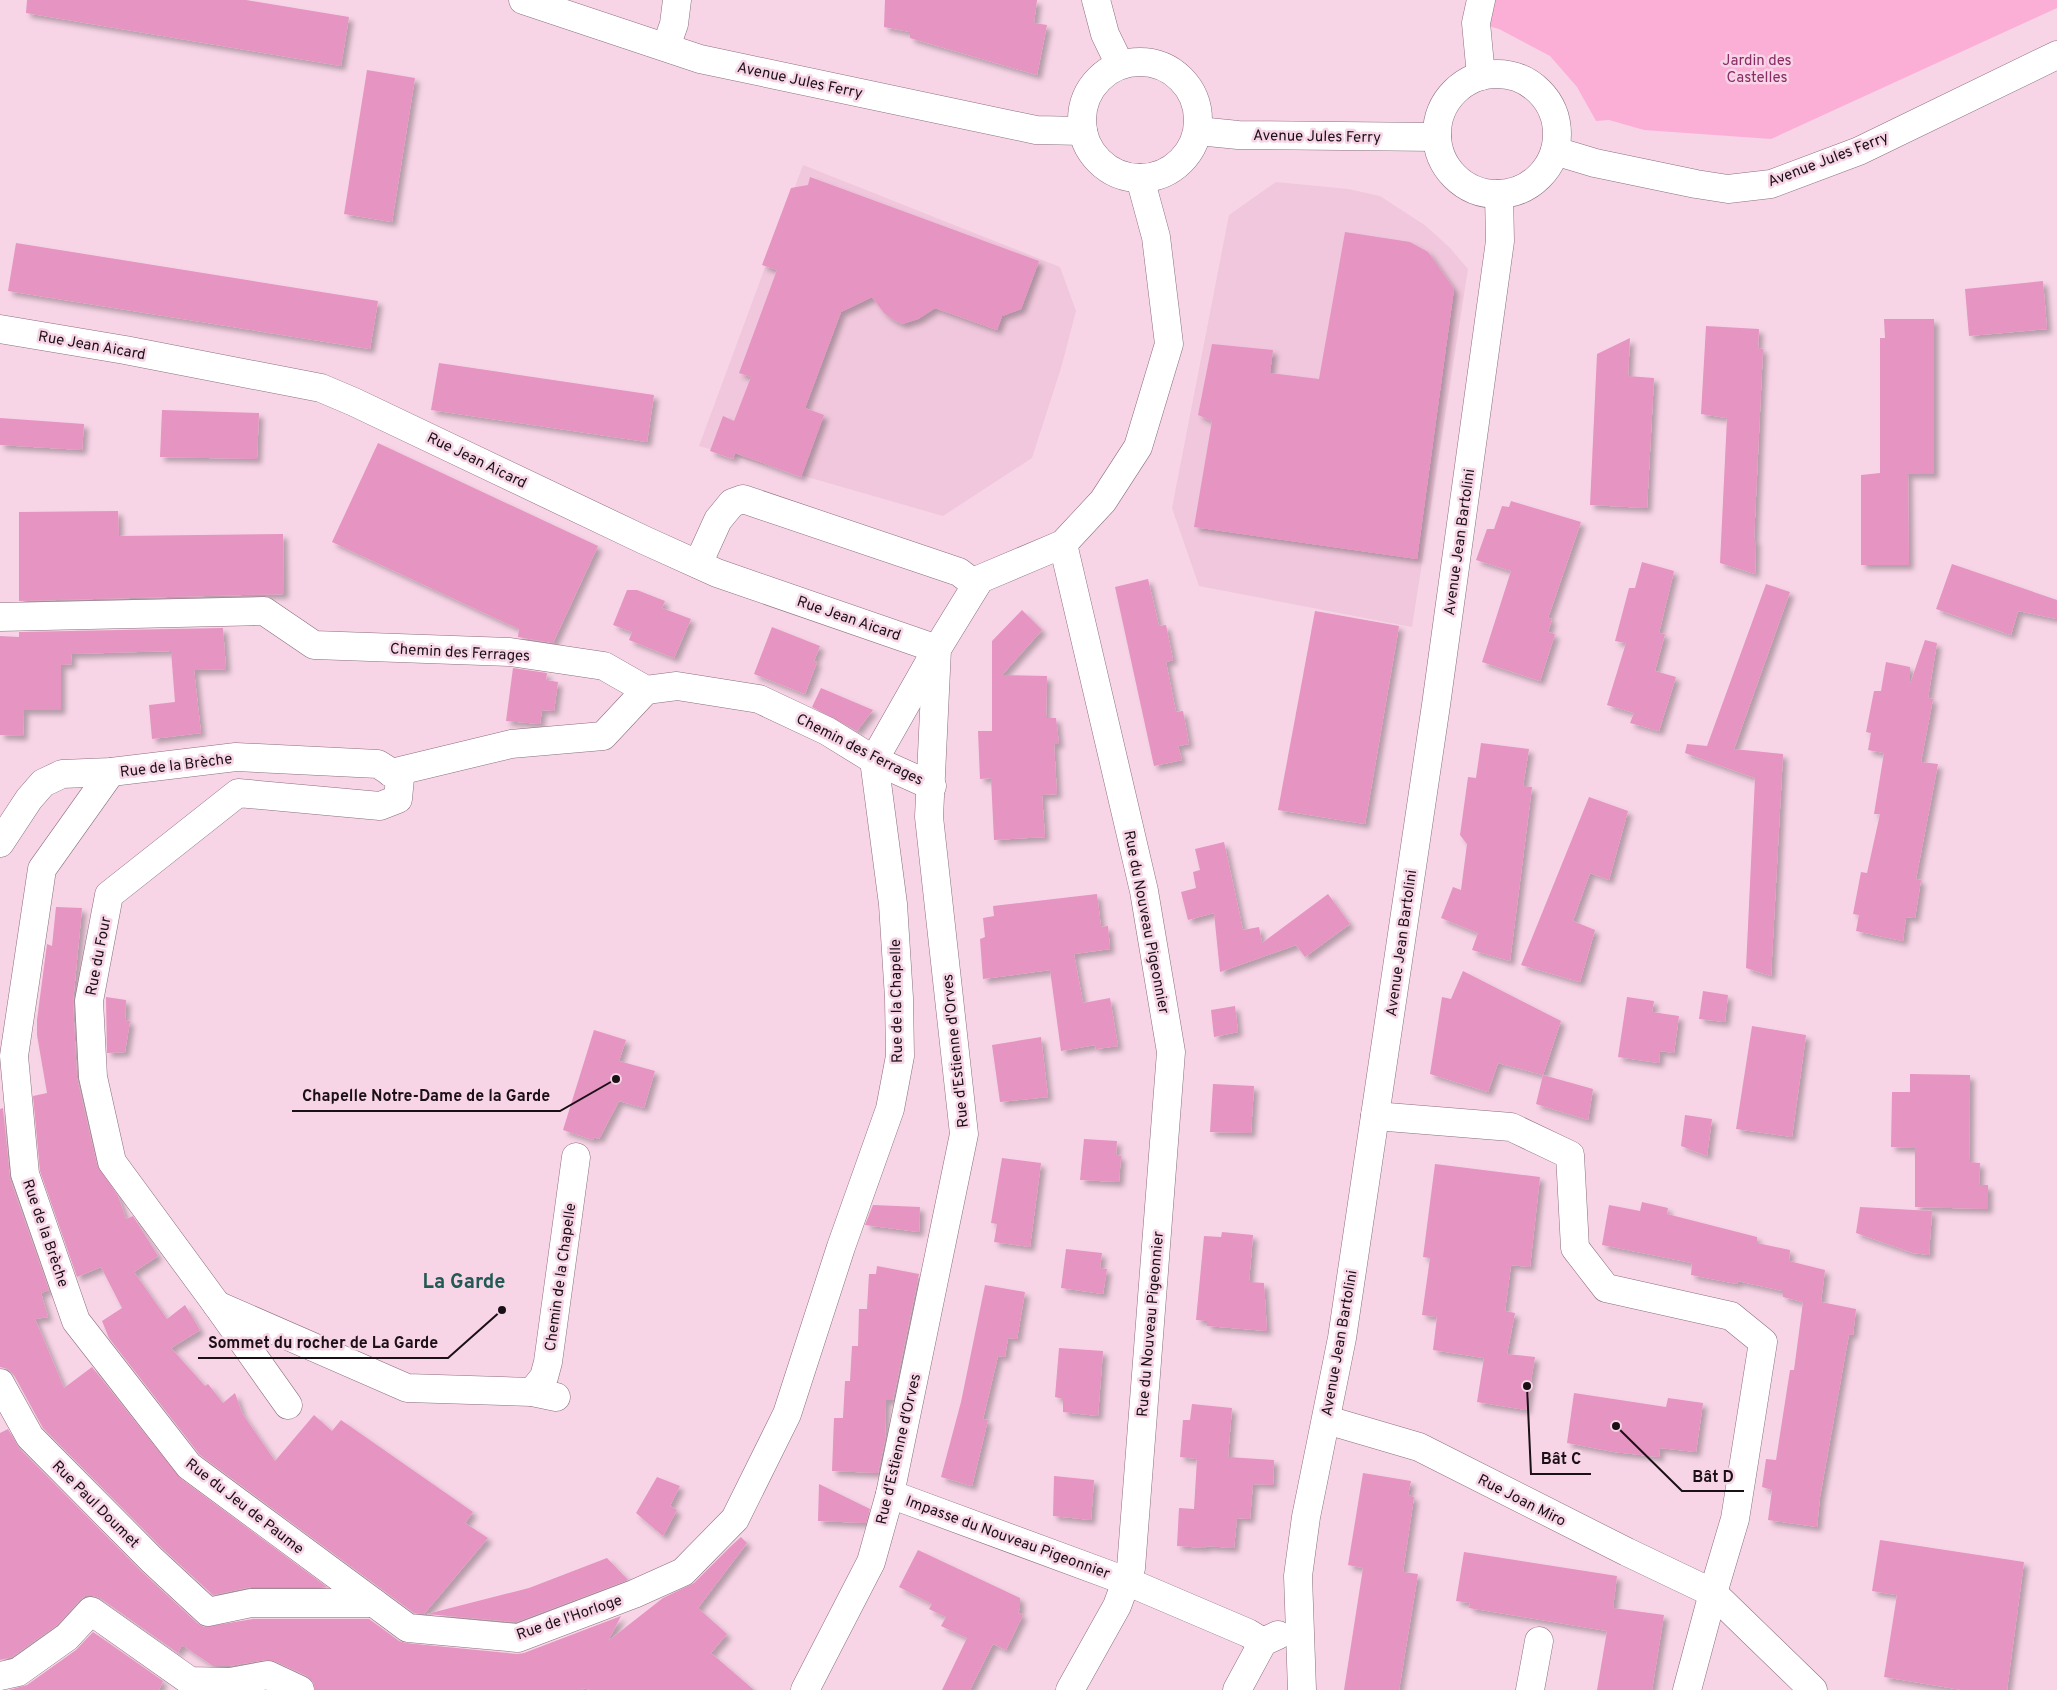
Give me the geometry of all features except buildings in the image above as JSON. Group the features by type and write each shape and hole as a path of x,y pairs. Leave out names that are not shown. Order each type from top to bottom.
{"street":[{"name":"Avenue Jules Ferry","path":"523,0 700,59 1036,130 1083,131"},
{"path":"666,48 674,24 677,0"},
{"path":"1096,0 1105,34 1120,65"},
{"path":"1481,0 1476,23 1481,76"},
{"name":"Avenue Jules Ferry","path":"1555,152 1595,163 1728,189 1771,184 1859,150 2057,55"},
{"path":"1136,62 1152,63 1168,68 1181,78 1192,92 1198,108 1198,130 1194,143 1185,158 1172,169 1156,176 1140,178 1123,176 1109,169 1096,159 1088,146 1083,131 1082,115 1093,85 1105,73 1120,65 1136,62"},
{"path":"1498,74 1513,76 1528,82 1541,91 1550,105 1556,120 1558,135 1555,152 1549,165 1540,177 1528,186 1514,192 1499,194 1483,193 1468,186 1455,176 1445,164 1437,137 1440,117 1446,103 1455,91 1467,82 1481,76 1498,74"},
{"name":"Avenue Jules Ferry","path":"1198,130 1238,135 1437,137"},
{"path":"1063,544 1103,501 1138,447 1169,344 1156,237 1140,178"},
{"name":"Avenue Jean Bartolini","path":"1302,1690 1298,1628 1298,1576 1306,1517 1342,1338 1439,686 1500,241 1499,194"},
{"name":"Rue Jean Aicard","path":"0,330 125,350 321,388 717,573 937,649"},
{"path":"698,564 718,520 732,503 743,499 959,572 976,585"},
{"name":"Rue d'Estienne d'Orves","path":"805,1690 871,1562 890,1494 964,1134 929,816 932,786 937,649 980,580 1063,544"},
{"name":"Rue du Nouveau Pigeonnier","path":"1063,544 1144,892 1171,1052 1131,1568 1118,1606 1070,1690"},
{"name":"Chemin des Ferrages","path":"0,617 264,611 314,645 510,652 604,666 646,690 677,686 759,699 827,731 874,760 932,786"},
{"path":"874,760 937,649"},
{"path":"391,773 511,744 603,736 646,690"},
{"name":"Rue de la Brèche","path":"76,1321 25,1174 14,1056 42,869 110,772 236,757 378,764 391,773"},
{"name":"Rue de la Chapelle","path":"787,1414 841,1247 890,1108 900,1056 899,998 893,904 874,760"},
{"path":"0,843 29,799 43,782 62,774 110,772"},
{"name":"Rue du Four","path":"288,1405 112,1162 93,1078 89,1002 110,895 238,793 380,806 398,799 400,778 391,773"},
{"path":"1375,1116 1511,1127 1570,1154 1576,1248 1606,1288 1731,1316 1763,1342 1735,1519 1687,1690"},
{"name":"Chemin de la Chapelle","path":"217,1305 407,1388 544,1395 544,1378 548,1362 576,1157"},
{"name":"Rue du Jeu de Paume","path":"76,1321 189,1466 374,1603"},
{"name":"Rue Paul Doumet","path":"0,1383 30,1437 152,1560 208,1612 251,1603 374,1603"},
{"name":"Rue de l'Horloge","path":"374,1603 408,1628 518,1638 634,1594 683,1572 735,1519 787,1414"},
{"name":"Rue Joan Miro","path":"1327,1420 1419,1447 1627,1552 1713,1593 1813,1690"},
{"name":"Impasse du Nouveau Pigeonnier","path":"890,1494 1126,1581 1248,1633 1263,1642"},
{"path":"0,1676 18,1672 67,1637 90,1611 190,1681 230,1682 268,1675 300,1690"},
{"path":"1237,1690 1263,1642 1298,1628"},
{"path":"1530,1690 1539,1641"}],"shaded area":[{"path":"803,165 1060,267 1076,311 1061,368 1032,458 943,516 699,446"},
{"path":"1276,182 1348,189 1380,196 1426,226 1450,248 1468,269 1412,627 1199,586 1172,508 1229,215"}],"green space":[{"name":"Jardin des Castelles","path":"1481,0 2057,0 2057,8 1771,139 1644,130 1609,120 1596,121 1577,87 1550,56 1499,29 1477,23"}],"place":[{"name":"Chapelle Notre-Dame de la Garde","path":"616,1079"},
{"name":"Sommet du rocher de La Garde","path":"502,1310"},
{"name":"Bât C","path":"1527,1386"},
{"name":"Bât D","path":"1616,1426"}],"district":[{"name":"La Garde","path":"464,1281"}]}
